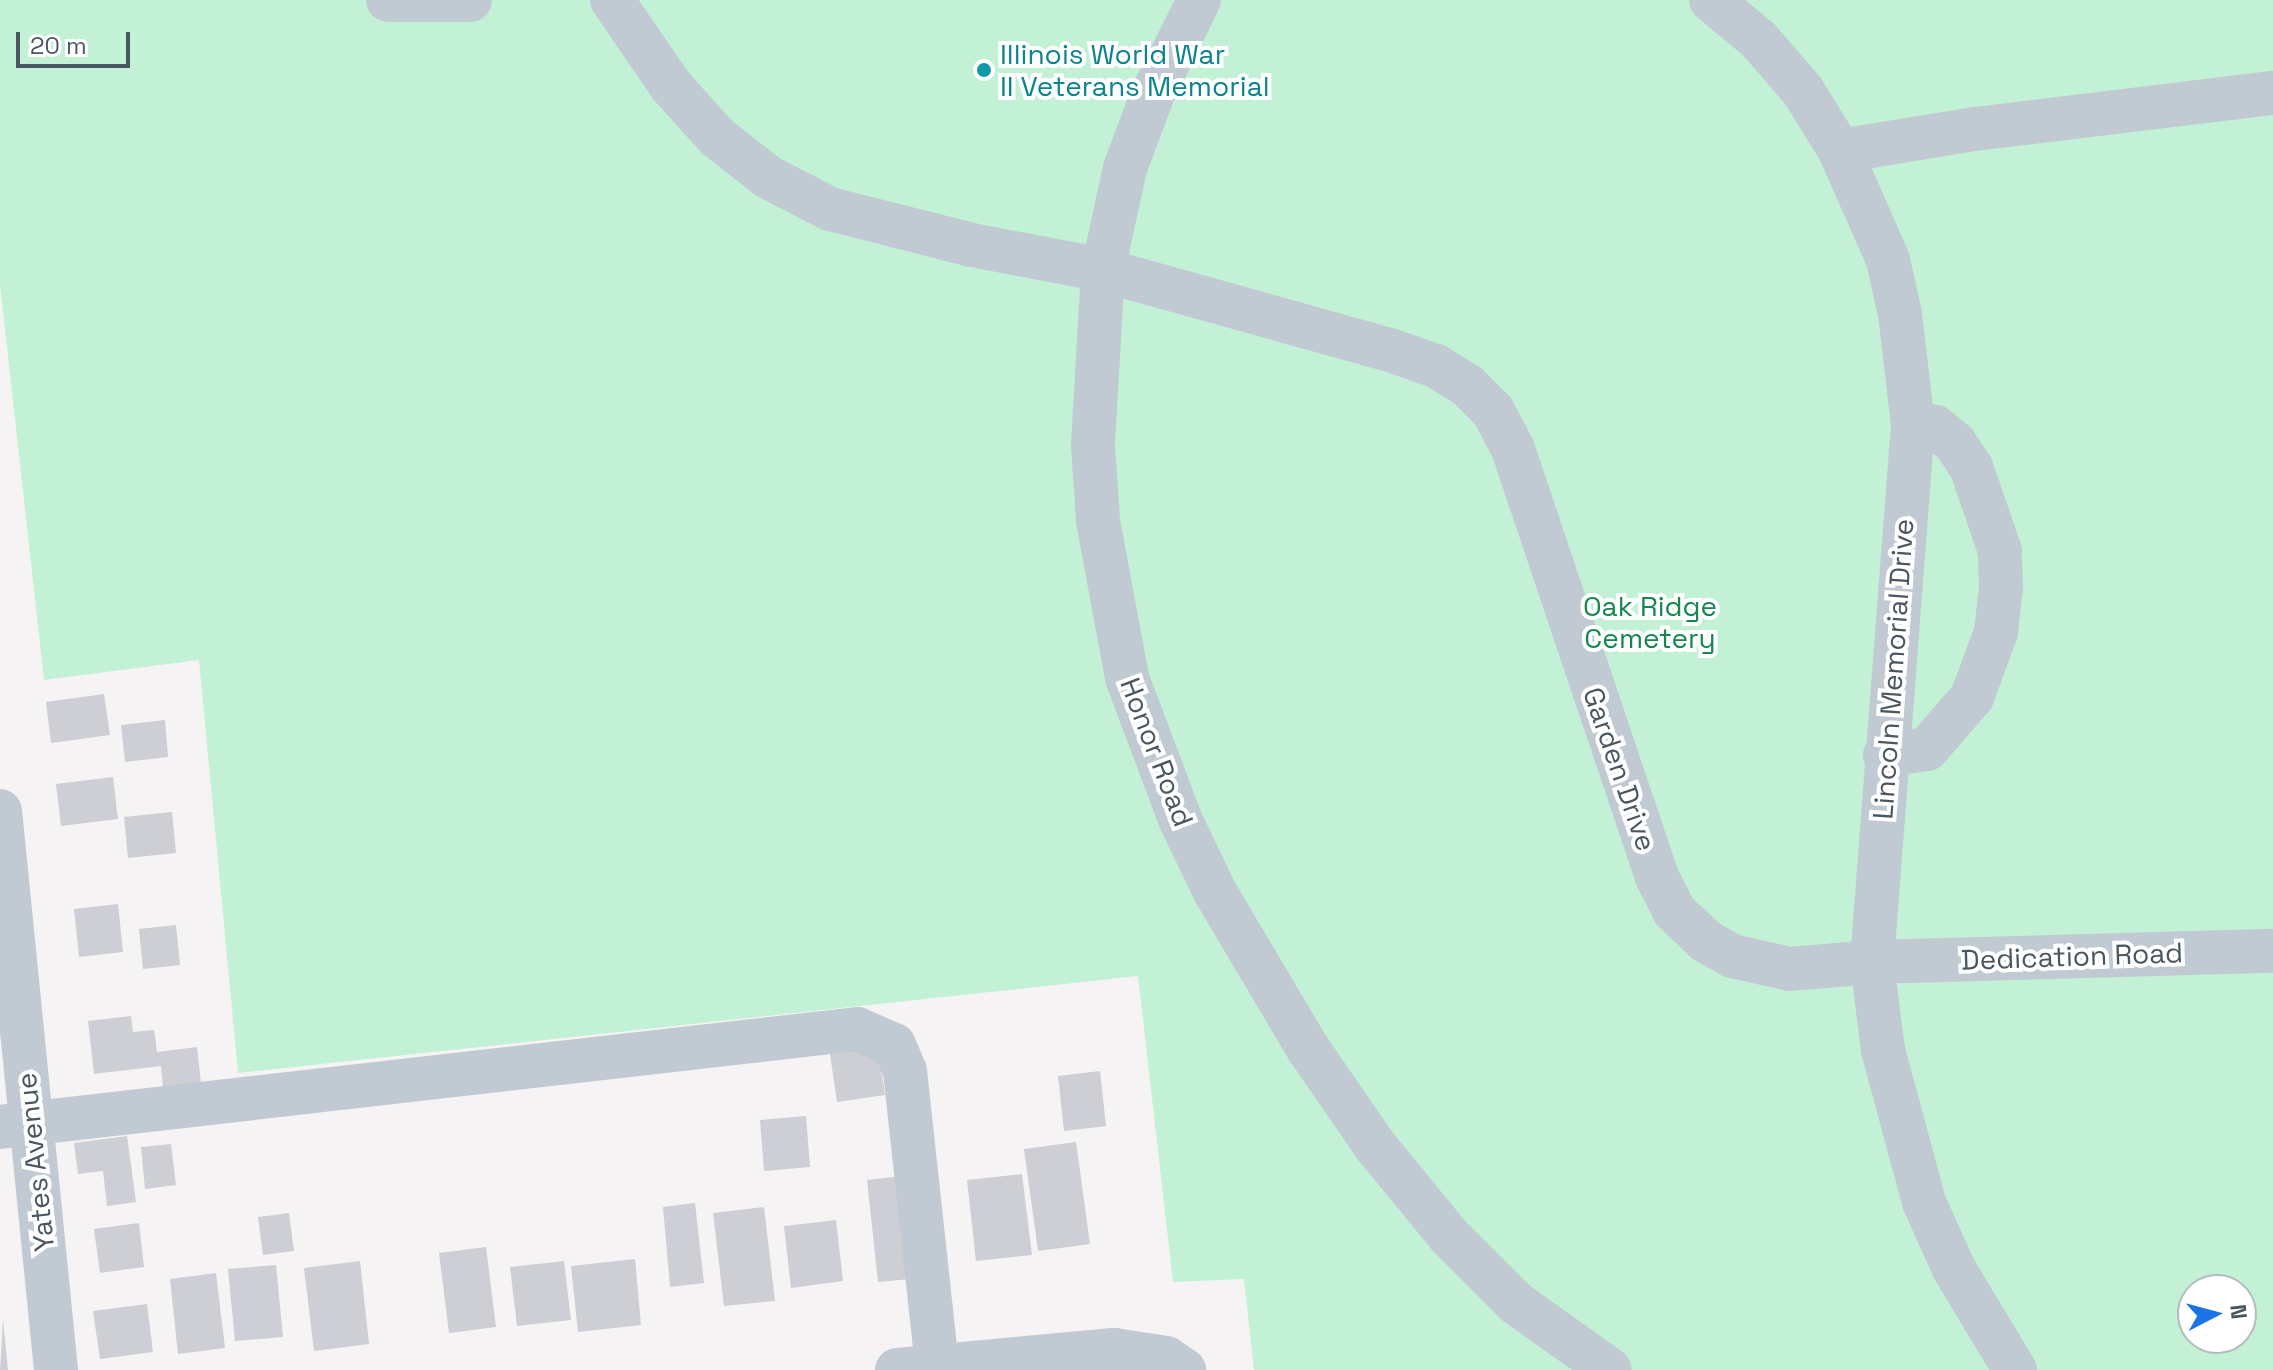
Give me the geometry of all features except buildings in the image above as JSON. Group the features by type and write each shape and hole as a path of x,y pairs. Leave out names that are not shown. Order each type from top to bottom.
{"street":[{"path":"388,0 470,0"},
{"name":"Garden Drive","path":"612,0 671,86 717,137 768,177 830,209 894,227 1103,270 1390,350 1436,366 1468,386 1493,411 1513,449 1630,809 1674,911 1706,941 1732,956 1790,969 1872,962"},
{"name":"Honor Road","path":"1199,0 1154,91 1125,168 1103,270 1094,368 1098,521 1127,678 1180,819 1215,892 1309,1050 1376,1147 1449,1236 1516,1303 1610,1370"},
{"name":"Lincoln Memorial Drive","path":"1711,0 1768,50 1803,91 1840,151 1888,260 1909,362 1913,424 1885,755 1872,962 1883,1050 1924,1202 1954,1269 2015,1370"},
{"path":"1840,151 1975,129 2273,93"},
{"path":"1885,755 1927,749 1972,697 1996,632 2001,587 2000,551 1971,467 1955,443 1935,427 1913,424"},
{"name":"Yates Avenue","path":"0,811 16,1126 56,1370"},
{"name":"Dedication Road","path":"1872,962 2273,951"},
{"path":"16,1126 857,1029 894,1045 905,1071 917,1368 1114,1350 1166,1358 1184,1370"}],"green space":[{"name":"Oak Ridge Cemetery","path":"0,0 2273,0 2273,1370 1254,1370 1244,1279 1173,1282 1138,976 238,1073 199,660 44,680 0,285"}],"place":[{"name":"Illinois World War II Veterans Memorial","path":"984,70"}]}
